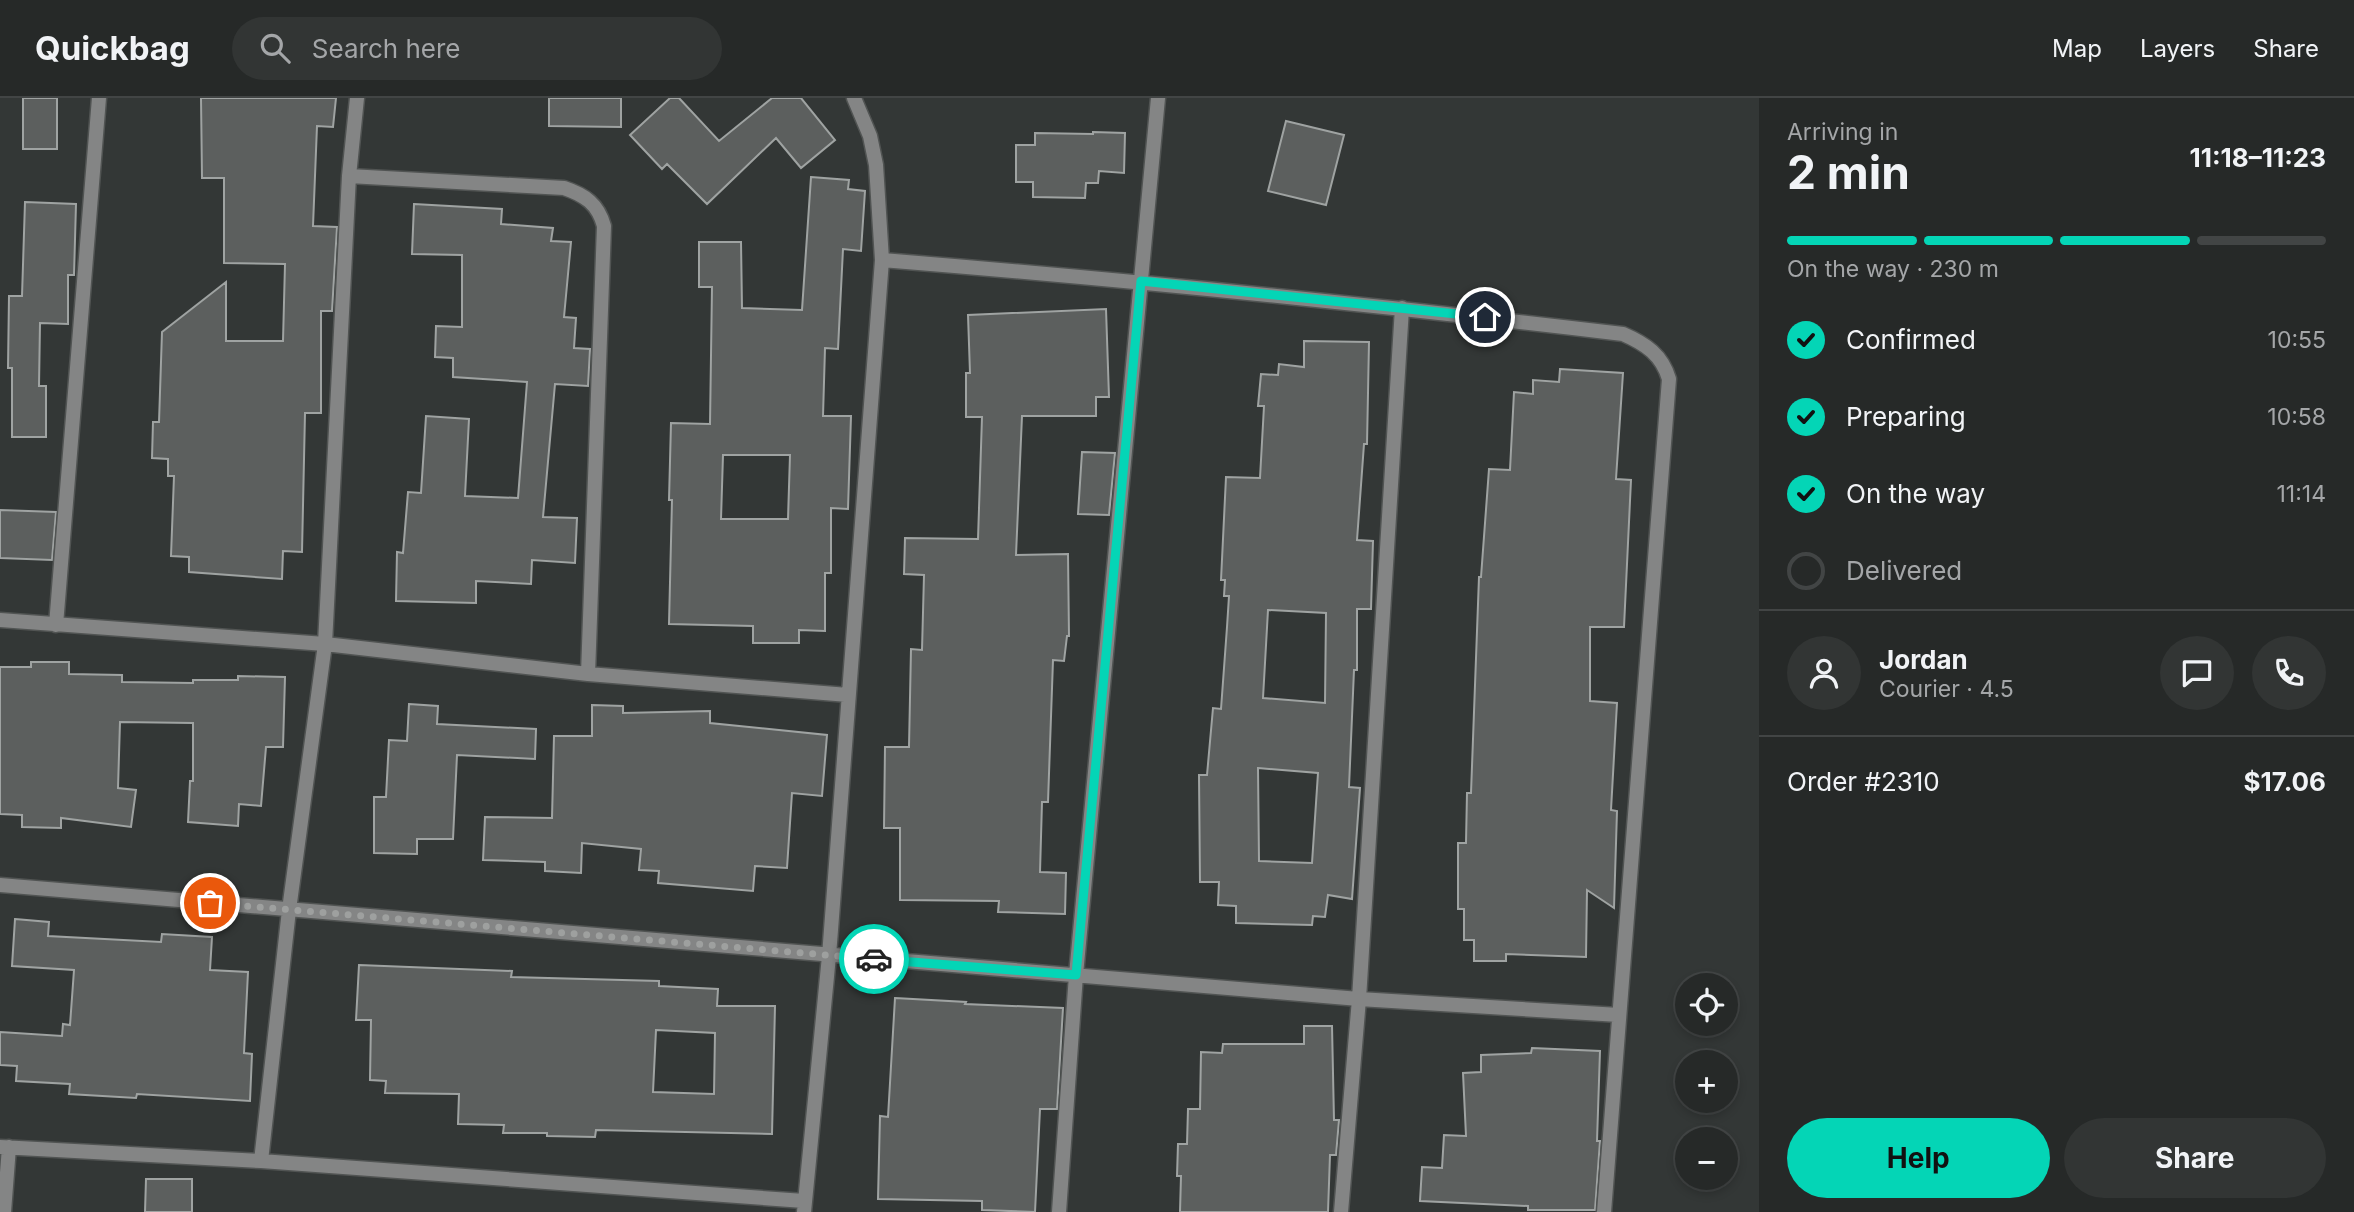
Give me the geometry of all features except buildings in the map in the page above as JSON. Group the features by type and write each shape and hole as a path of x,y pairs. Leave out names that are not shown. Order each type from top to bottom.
{"street":[{"path":"55,625 99,98"},
{"path":"261,1161 289,910 325,645 349,176 356,98"},
{"path":"4,1212 4,1147 261,1161 804,1206 828,956 882,260 876,165 870,136 854,98"},
{"path":"1059,1212 1076,975 1158,98"},
{"path":"349,176 564,188 581,194 593,203 601,214 604,226 588,674"},
{"path":"882,260 1141,281 1623,334 1639,341 1656,354 1669,379 1604,1212"},
{"path":"1341,1212 1359,999 1402,308"},
{"path":"0,620 325,645 588,674 848,695"},
{"path":"0,885 1359,999 1619,1015"}],"way so far":[{"path":"210,903 874,959"}],"route":[{"path":"874,959 1076,975 1141,281 1485,317"}]}
